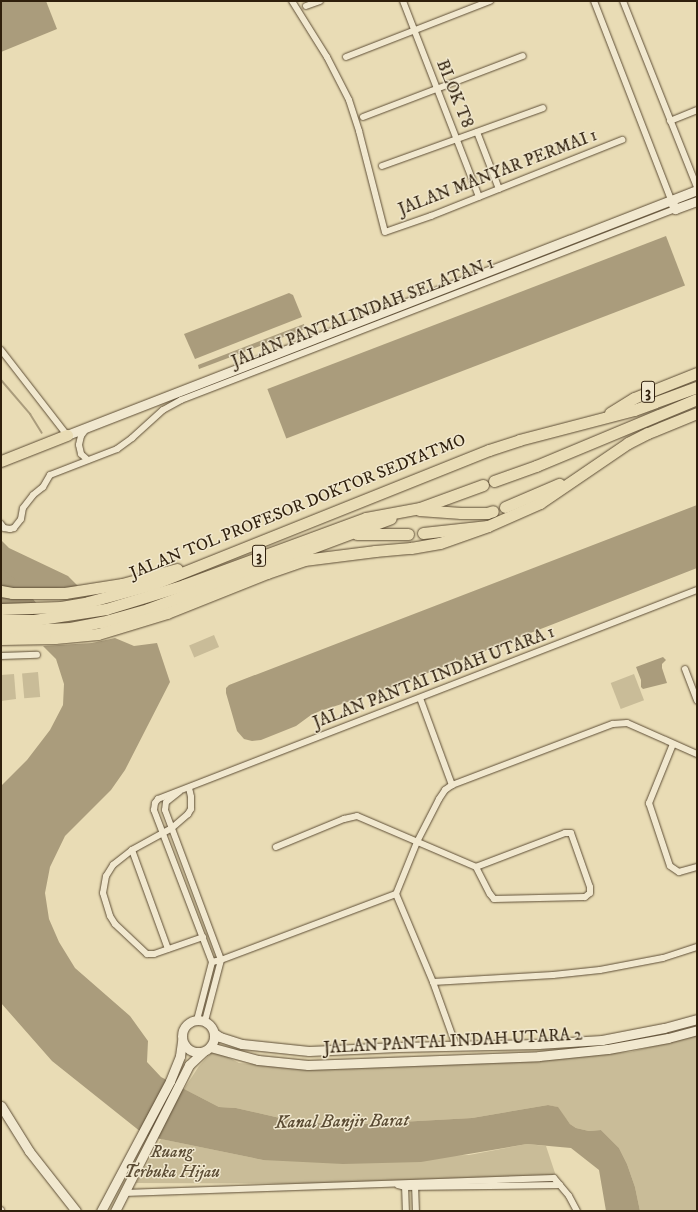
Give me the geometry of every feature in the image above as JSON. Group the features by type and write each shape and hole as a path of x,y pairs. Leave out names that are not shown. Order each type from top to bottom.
{"highway":[{"name":"JALAN TOL PROFESOR DOKTOR SEDYATMO","path":"603,418 634,398 697,373"},
{"name":"JALAN TOL PROFESOR DOKTOR SEDYATMO","path":"1,609 61,607 181,568 200,566 490,450 655,403 697,387"},
{"name":"3","path":"494,481 536,466 697,399"},
{"name":"3","path":"423,533 488,526 540,503 610,454 648,433 697,413"},
{"path":"1,461 65,433"},
{"path":"505,507 585,472"},
{"name":"JALAN TOL PROFESOR DOKTOR SEDYATMO","path":"1,631 70,628 102,622 148,609 414,509 483,485"},
{"path":"414,509 462,513 487,513 494,511"},
{"name":"JALAN TOL PROFESOR DOKTOR SEDYATMO","path":"1,620 34,620 106,609 184,585 366,518 414,509"},
{"path":"1,639 34,639 98,634 167,613 267,573 304,560 433,544 454,540 488,526"},
{"name":"JALAN TOL PROFESOR DOKTOR SEDYATMO","path":"350,534 408,534"},
{"path":"1,590 12,593 65,593 123,588"}],"street":[{"name":"JALAN MANYAR PERMAI 1","path":"292,1 327,57 349,100 359,131 385,232 479,197 622,140"},
{"path":"306,6 320,1"},
{"name":"BLOK T8","path":"403,1 479,197"},
{"path":"346,57 490,1"},
{"path":"594,1 675,209"},
{"path":"623,1 697,189"},
{"path":"363,117 523,56"},
{"path":"382,166 543,108"},
{"path":"670,121 697,110"},
{"name":"BLOK T8","path":"477,132 499,189"},
{"name":"JALAN PANTAI INDAH SELATAN 1","path":"65,433 87,428 697,189"},
{"name":"JALAN PANTAI INDAH SELATAN 1","path":"1,524 4,528 10,529 14,528 18,524 23,508 33,495 43,487 50,475 109,453 121,446 163,410 181,400 697,201"},
{"path":"1,350 65,433"},
{"path":"87,428 81,436 79,445 81,454 88,460"},
{"name":"JALAN PANTAI INDAH UTARA 1","path":"163,832 154,810 155,803 165,795 189,788 697,590"},
{"path":"1,656 37,655"},
{"path":"685,668 697,701"},
{"path":"420,698 452,784"},
{"path":"456,1046 433,982 396,894 417,842 438,799 445,790 452,784 613,724 627,724 697,754"},
{"path":"673,744 649,803 670,866 679,872 697,867"},
{"path":"189,788 191,809 188,814 172,828 132,850 113,864 106,876 102,894 110,916 115,924 147,954 154,954 203,937"},
{"path":"180,791 169,799 165,806 221,960 211,998 201,1020"},
{"path":"276,847 352,816 357,816 476,867 494,899 584,896 590,893 590,887 571,832 476,867"},
{"path":"163,832 212,962 204,995 201,1020"},
{"path":"132,850 168,949"},
{"path":"212,962 221,960 396,894"},
{"path":"433,982 553,975 600,970 663,958 697,947"},
{"path":"204,995 211,998"},
{"name":"JALAN PANTAI INDAH UTARA 2","path":"216,1034 242,1044 309,1051 538,1044 602,1040 664,1028 697,1019"},
{"path":"101,1211 170,1080 180,1056 182,1034 186,1025 201,1020 209,1024 216,1034 208,1049 189,1065 115,1211"},
{"name":"JALAN PANTAI INDAH UTARA 2","path":"208,1049 258,1060 308,1065 539,1056 608,1049 668,1038 697,1030"},
{"path":"182,1041 188,1049 198,1052 208,1049"},
{"path":"1,1106 29,1150 73,1209"},
{"path":"124,1193 394,1184 415,1185 540,1182 560,1185 575,1205 577,1211"},
{"path":"405,1185 406,1211"},
{"path":"415,1185 416,1211"}],"green space":[{"path":"214,635 219,647 194,658 189,646"},
{"path":"38,672 40,697 24,698 22,673"},
{"path":"14,674 16,699 1,701 1,675"},
{"path":"634,674 644,700 621,709 611,683"},
{"path":"697,1035 697,1211 640,1211 635,1187 627,1164 619,1148 601,1130 589,1131 576,1128 570,1124 557,1107 548,1105 472,1118 364,1124 318,1123 280,1118 236,1108 219,1107 184,1089 199,1066 214,1050 239,1063 310,1068 466,1062 630,1052"},
{"name":"Ruang Terbuka Hijau","path":"161,1139 263,1160 469,1155 527,1144 546,1146 559,1185 136,1183"}],"shaded area":[{"path":"1,1 46,1 57,29 1,52"},
{"path":"666,236 685,285 286,439 267,389"},
{"path":"289,293 293,295 302,317 195,359 184,334"},
{"path":"304,324 305,329 199,369 198,365"},
{"path":"697,505 697,568 382,691 320,711 311,715 296,726 261,740 252,741 244,739 237,731 226,693 226,688 229,685"},
{"path":"1,540 9,548 68,576 79,587 10,590 1,588"},
{"path":"115,638 134,646 157,643 170,682 125,770 111,790 65,836 50,867 45,893 49,919 59,942 75,968 130,1016 148,1041 147,1062 161,1077 219,1107 236,1108 280,1118 318,1123 364,1124 472,1118 548,1105 558,1107 570,1124 576,1128 589,1131 601,1130 619,1148 627,1164 635,1187 640,1211 606,1211 599,1170 571,1148 527,1144 421,1162 343,1164 263,1160 146,1136 52,1061 1,1003 1,786 27,760 50,730 63,705 64,684 56,659 43,646 92,643"},
{"path":"663,657 666,660 662,664 662,668 667,683 643,689 641,687 641,680 636,667"}],"waterway":[{"path":"1,380 30,414 42,433"},
{"name":"Kanal Banjir Barat","path":"1,575 10,582 38,613"},
{"path":"1,600 29,603"}]}
